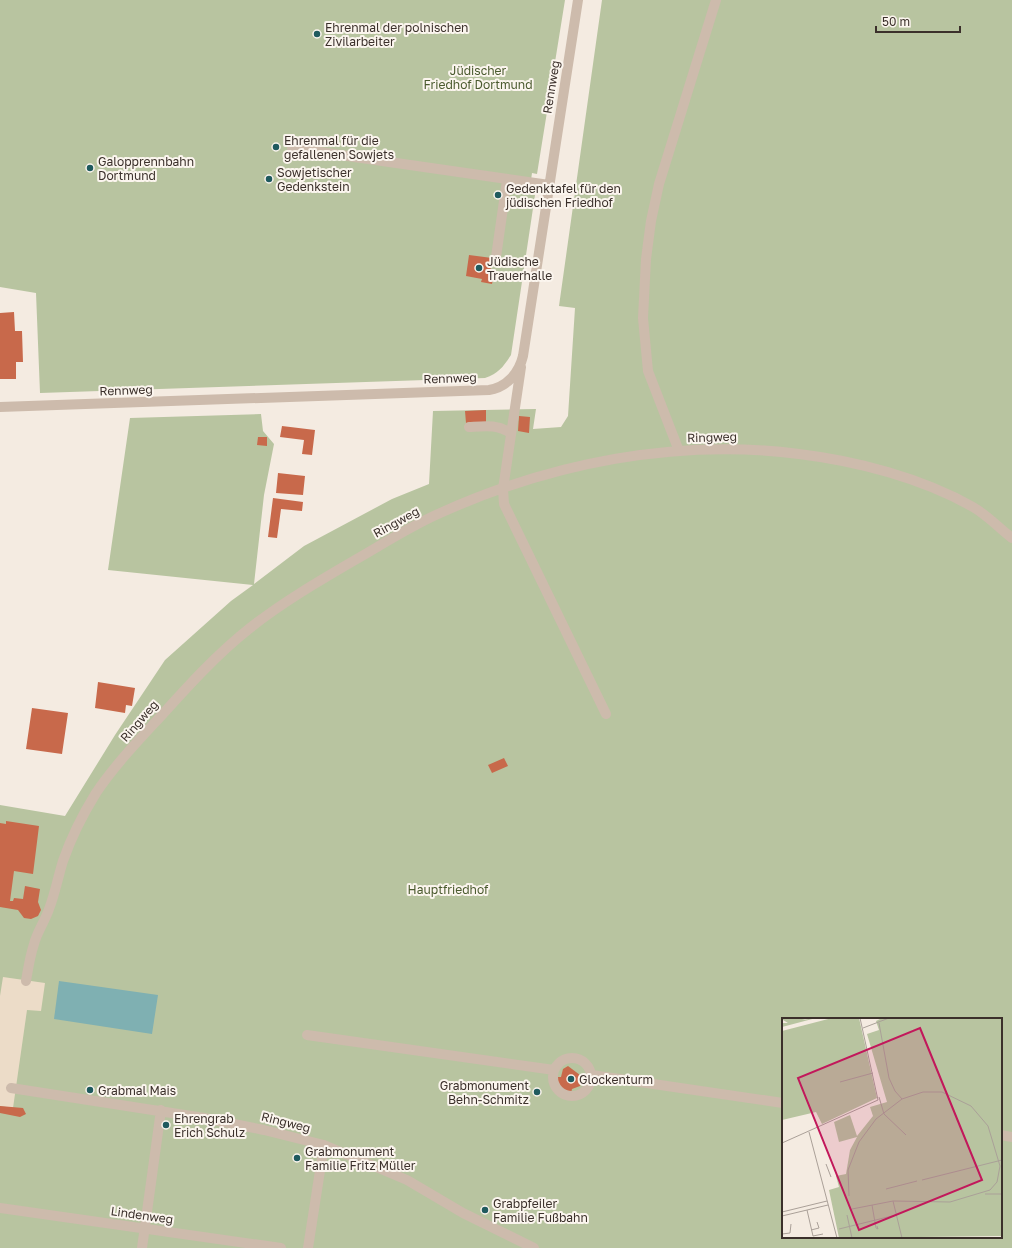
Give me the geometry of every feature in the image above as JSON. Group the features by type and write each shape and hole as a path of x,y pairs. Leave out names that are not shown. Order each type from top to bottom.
{"street":[{"name":"Rennweg","path":"0,407 489,390 497,388 510,380 521,364 578,0"},
{"path":"679,451 648,371 643,318 646,259 651,221 659,184 716,0"},
{"path":"292,148 549,185"},
{"path":"496,257 507,180"},
{"path":"521,364 503,489 504,504 606,714"},
{"path":"469,427 494,426 503,428 511,433"},
{"name":"Ringweg","path":"26,981 34,944 48,912 64,857 80,822 96,793 138,742 211,662 249,628 281,605 329,575 410,528 440,513 503,489 587,465 632,456 679,451 748,448 847,461 909,479 973,507 1012,538"},
{"path":"307,1035 554,1070"},
{"path":"574,1057 584,1061 591,1070 592,1076 587,1090 583,1093 572,1096 566,1095 557,1088 554,1082 554,1070 561,1061 574,1057"},
{"path":"592,1076 782,1103"},
{"name":"Ringweg","path":"12,1088 161,1110 264,1130 324,1145 407,1180 463,1213 534,1248"},
{"path":"142,1248 161,1110"},
{"path":"1002,1136 1012,1137"},
{"path":"308,1248 324,1145"},
{"name":"Lindenweg","path":"0,1208 281,1248"}],"green space":[{"name":"Jüdischer Friedhof Dortmund","path":"0,0 565,0 537,174 532,173 529,194 535,195 511,355 506,363 497,372 485,378 40,393 36,293 0,287"},
{"name":"Hauptfriedhof","path":"602,0 1012,0 1012,1248 0,1248 0,805 65,816 115,735 165,660 231,601 253,585 108,570 130,418 261,414 263,431 274,444 264,495 254,584 304,546 392,499 429,484 433,411 536,409 533,429 561,427 568,416 575,308 559,306"}],"shaded area":[{"path":"3,977 45,983 41,1011 27,1010 13,1108 0,1106 0,996"}],"water":[{"path":"59,981 158,995 152,1034 54,1019"}],"building":[{"name":"Jüdische Trauerhalle","path":"469,255 492,258 490,274 494,274 492,284 481,282 482,279 466,276"},
{"path":"14,312 15,331 22,331 23,362 16,362 16,379 0,379 0,313"},
{"path":"486,410 486,422 466,423 465,411"},
{"path":"519,416 530,417 529,433 518,431"},
{"path":"282,426 315,430 312,455 302,454 304,440 280,437"},
{"path":"258,437 267,437 267,446 257,445"},
{"path":"278,473 305,476 303,495 276,493"},
{"path":"273,498 303,502 302,511 281,509 277,538 268,537"},
{"path":"98,682 135,688 132,706 126,705 125,713 95,708"},
{"path":"32,708 68,713 62,754 26,749"},
{"path":"504,758 508,766 492,773 488,765"},
{"path":"6,821 39,826 33,874 14,871 10,901 13,901 14,898 23,899 25,886 40,889 38,902 41,910 38,916 31,919 24,918 18,910 0,907 0,823 6,824"},
{"name":"Glockenturm","path":"568,1066 584,1078 580,1086 572,1089 571,1093 561,1088 557,1077 561,1077 563,1069"},
{"path":"0,1106 23,1108 26,1114 20,1117 0,1113"}],"place":[{"name":"Ehrenmal der polnischen Zivilarbeiter","path":"317,34"},
{"name":"Ehrenmal für die gefallenen Sowjets","path":"276,147"},
{"name":"Galopprennbahn Dortmund","path":"90,168"},
{"name":"Sowjetischer Gedenkstein","path":"269,179"},
{"name":"Gedenktafel für den jüdischen Friedhof","path":"498,195"},
{"name":"Jüdische Trauerhalle","path":"479,268"},
{"name":"Glockenturm","path":"571,1079"},
{"name":"Grabmal Mais","path":"90,1090"},
{"name":"Grabmonument Behn-Schmitz","path":"537,1092"},
{"name":"Ehrengrab Erich Schulz","path":"166,1125"},
{"name":"Grabmonument Familie Fritz Müller","path":"297,1158"},
{"name":"Grabpfeiler Familie Fußbahn","path":"485,1210"}]}
